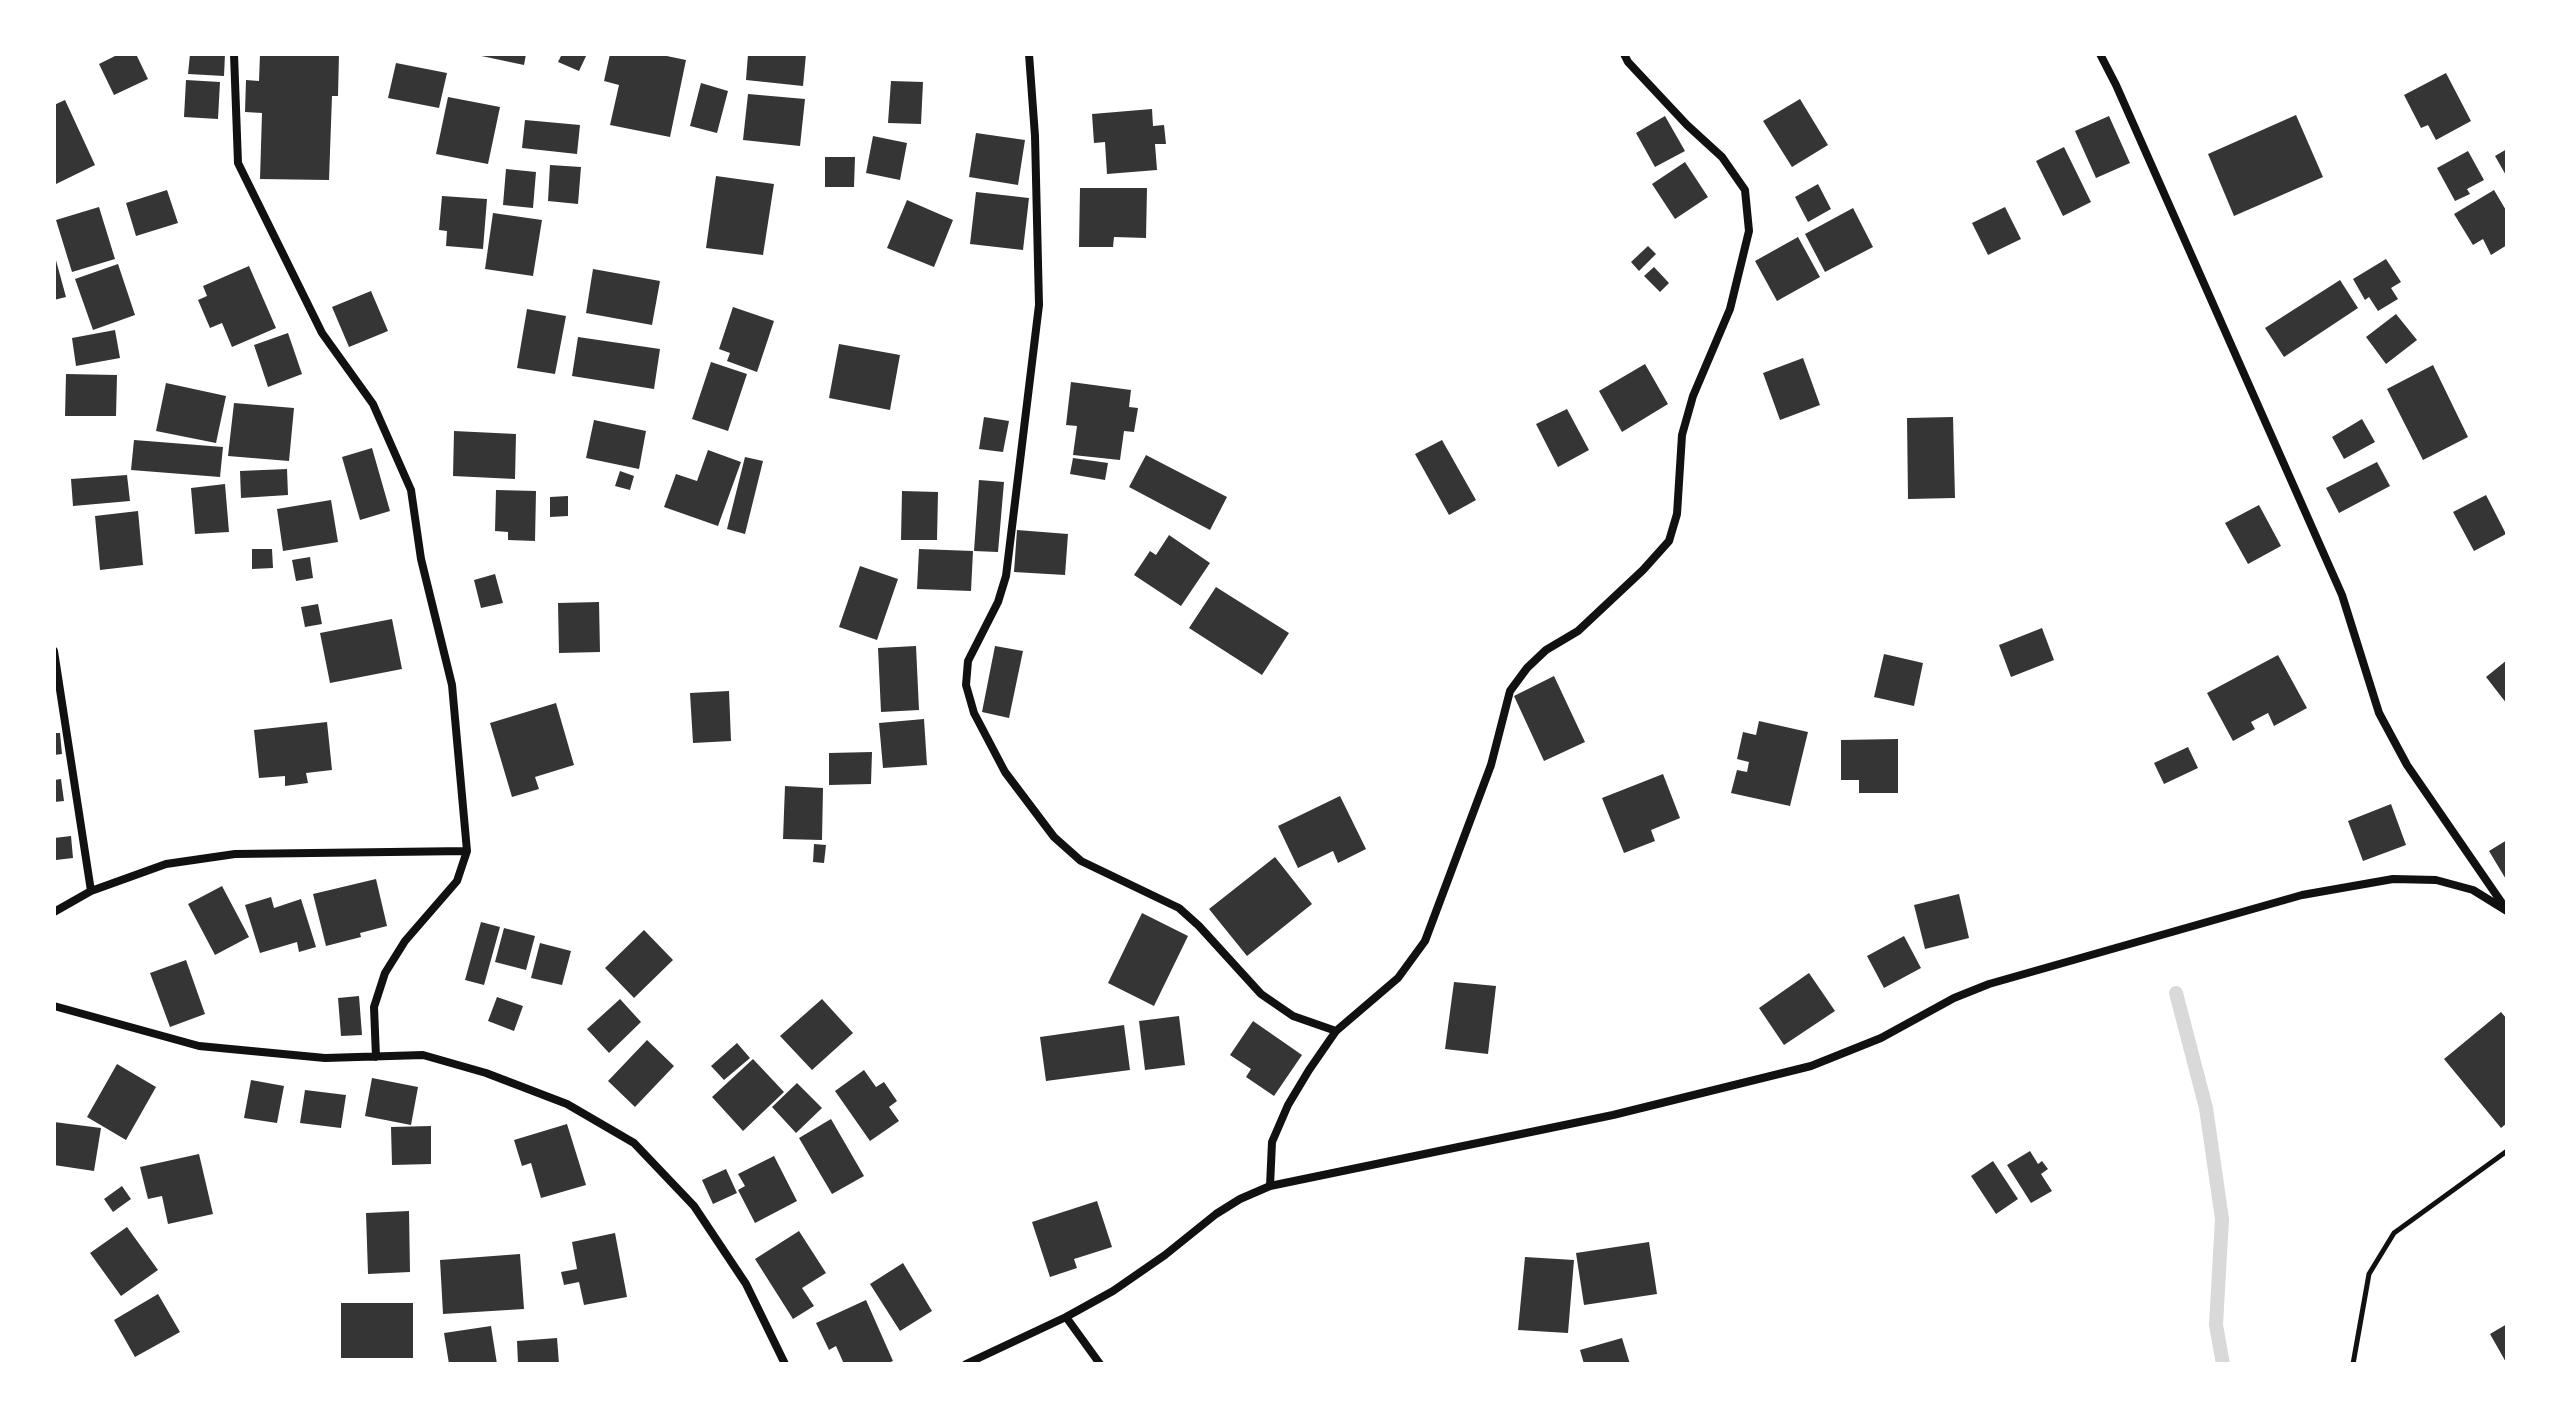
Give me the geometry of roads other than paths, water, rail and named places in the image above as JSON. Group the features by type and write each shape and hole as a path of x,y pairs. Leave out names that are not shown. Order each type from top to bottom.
{"street":[{"path":"234,54 238,163 322,333 373,404 411,490 421,559 452,685 467,851 457,881 405,941 385,973 374,1007 376,1057"},
{"path":"1029,54 1035,136 1039,305 1006,576 998,602 968,661 966,685 974,713 1005,772 1054,837 1081,861 1179,908 1261,994 1293,1016 1336,1031"},
{"path":"1270,1186 1272,1142 1288,1105 1309,1070 1336,1031 1398,978 1425,941 1491,765 1510,691 1527,668 1546,650 1578,631 1669,541 1677,514 1682,435 1693,396 1730,309 1749,231 1745,190 1722,157 1667,104 1624,54"},
{"path":"2100,54 2123,99 2342,595 2379,713 2407,765 2507,910"},
{"path":"54,651 91,891"},
{"path":"54,912 91,891 166,864 235,854 467,851"},
{"path":"966,1364 1113,1291 1216,1214 1270,1186 1613,1115 1811,1066 1881,1038 1954,998 1989,984 2331,889 2393,879 2436,880 2473,890 2507,910"},
{"path":"54,1006 199,1046 325,1058 423,1055 486,1073 567,1104 634,1143 694,1206 746,1284 785,1364"},
{"path":"1066,1317 1100,1364"}],"waterway":[{"path":"2176,993 2206,1108 2222,1219 2216,1325 2223,1364"}]}
